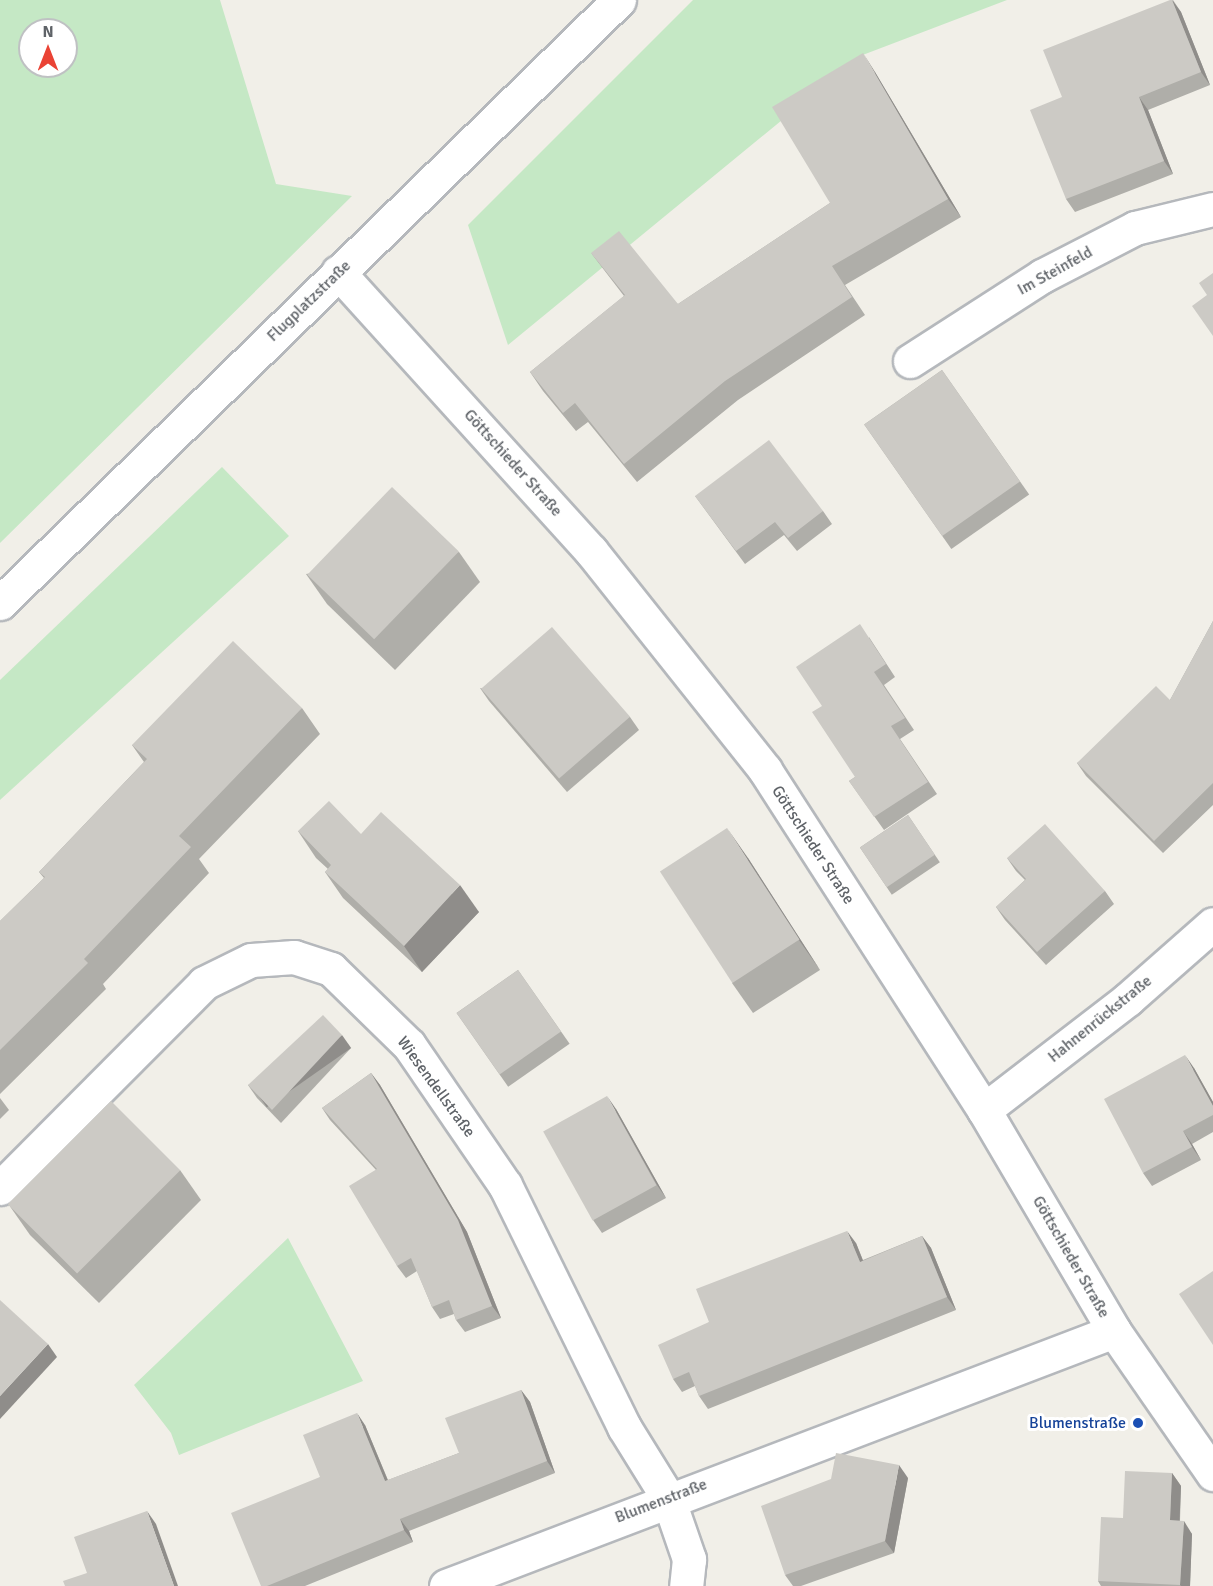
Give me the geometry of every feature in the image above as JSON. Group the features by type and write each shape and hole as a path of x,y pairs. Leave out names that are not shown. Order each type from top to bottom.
{"street":[{"name":"Flugplatzstraße","path":"0,603 619,0"},
{"name":"Im Steinfeld","path":"910,361 1042,276 1135,228 1213,209"},
{"name":"Göttschieder Straße","path":"338,272 584,543 765,770 984,1110 1114,1331 1213,1474"},
{"name":"Hahnenrückstraße","path":"984,1110 1128,999 1213,924"},
{"name":"Wiesendellstraße","path":"0,1188 204,983 251,960 294,957 331,969 409,1045 505,1185 624,1427 668,1498 689,1559 686,1586"},
{"name":"Blumenstraße","path":"446,1586 668,1498 1114,1331"}],"green space":[{"path":"0,0 220,0 276,184 352,196 0,543"},
{"path":"693,0 1007,0 860,56 508,345 468,225"},
{"path":"222,467 289,536 0,800 0,680"},
{"path":"288,1238 363,1381 179,1455 171,1433 134,1385"}],"building":[{"path":"1172,0 1201,72 1139,97 1164,161 1066,199 1030,110 1062,97 1043,50"},
{"path":"863,53 948,199 832,266 852,297 725,381 624,464 575,403 563,413 530,372 625,295 591,253 619,231 678,304 830,203 772,107"},
{"path":"1213,273 1213,336 1192,306 1207,295 1199,283"},
{"path":"942,370 1020,481 942,536 864,424"},
{"path":"769,440 823,511 788,538 775,522 736,551 695,496"},
{"path":"392,487 459,552 374,639 307,575"},
{"path":"1213,621 1213,783 1154,841 1077,763 1156,686 1170,700"},
{"path":"860,624 886,664 874,672 905,718 891,726 928,782 874,817 849,781 855,777 812,712 822,706 796,667"},
{"path":"552,627 630,717 559,778 481,689"},
{"path":"233,641 302,708 179,836 191,847 84,959 88,963 0,1050 0,921 45,877 39,872 147,759 132,745"},
{"path":"329,801 361,834 381,812 460,885 404,946 325,872 331,865 298,831"},
{"path":"908,815 935,855 887,887 860,847"},
{"path":"1045,824 1105,891 1037,952 996,907 1026,879 1007,858"},
{"path":"727,828 799,940 732,983 660,872"},
{"path":"518,970 561,1031 500,1074 457,1013"},
{"path":"323,1015 342,1035 272,1110 248,1085"},
{"path":"1185,1055 1213,1106 1213,1115 1183,1131 1192,1147 1143,1173 1104,1099"},
{"path":"371,1073 458,1220 492,1306 456,1320 449,1300 432,1307 411,1258 397,1266 349,1186 377,1169 322,1108"},
{"path":"607,1096 656,1185 593,1221 543,1131"},
{"path":"111,1101 180,1170 77,1274 8,1204"},
{"path":"847,1231 860,1262 922,1236 947,1297 699,1396 689,1372 673,1379 658,1345 709,1322 696,1289"},
{"path":"1213,1271 1213,1345 1179,1294"},
{"path":"0,1300 48,1344 0,1396"},
{"path":"521,1390 547,1461 400,1519 404,1530 267,1586 261,1586 231,1513 320,1477 303,1435 357,1413 385,1481 459,1453 445,1418"},
{"path":"836,1453 899,1465 885,1541 785,1575 761,1506 831,1479"},
{"path":"1125,1471 1172,1473 1170,1520 1184,1521 1180,1585 1098,1581 1101,1517 1123,1518"},
{"path":"147,1511 174,1586 65,1586 63,1581 87,1573 74,1537"}],"place":[{"name":"Blumenstraße","path":"1138,1423"}]}
